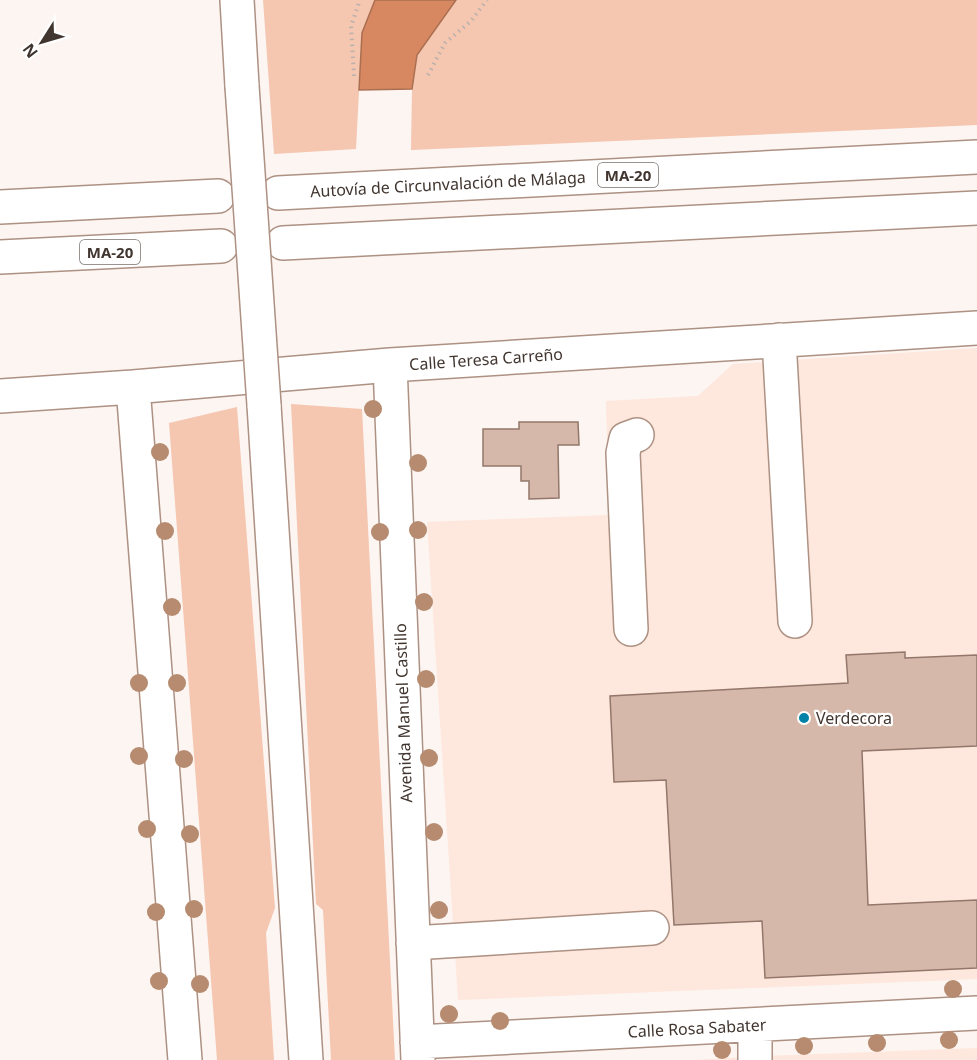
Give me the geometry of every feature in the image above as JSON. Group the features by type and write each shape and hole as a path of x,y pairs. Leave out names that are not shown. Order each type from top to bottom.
{"main road":[{"path":"237,0 306,1060"},
{"name":"Autovía de Circunvalación de Málaga","path":"278,193 977,157"},
{"path":"0,207 218,196"},
{"path":"283,243 977,207"},
{"name":"MA-20","path":"0,257 221,246"},
{"name":"Calle Teresa Carreño","path":"0,396 390,365 976,328"},
{"path":"779,340 795,621"},
{"name":"Avenida Manuel Castillo","path":"390,365 417,1051"},
{"path":"133,387 185,1060"},
{"path":"631,629 623,453 626,439 637,435"},
{"path":"413,943 652,928"},
{"name":"Calle Rosa Sabater","path":"417,1051 755,1025 977,1013"},
{"path":"755,1025 755,1060"}],"path":[{"path":"354,76 351,26 360,0"},
{"path":"428,75 446,43 471,21 487,0"}],"shaded area":[{"path":"263,0 375,0 362,33 356,149 274,154"},
{"path":"375,0 456,0 417,55 412,89 359,90 362,33"},
{"path":"456,0 977,0 977,125 411,150 412,89 417,55"},
{"path":"977,348 977,979 458,1000 427,522 609,515 606,401 698,396 733,364"},
{"path":"291,404 362,409 395,1060 331,1060 323,910 316,904"},
{"path":"237,407 275,908 266,933 274,1060 217,1060 169,423"},
{"path":"977,1048 977,1060 693,1060 764,1056"}],"building":[{"path":"519,422 578,422 579,445 558,445 559,498 529,499 529,481 521,481 521,466 483,466 483,429 519,429"},
{"path":"905,652 905,658 977,655 977,746 862,751 868,905 977,900 977,968 765,978 762,921 674,925 666,780 614,782 610,696 848,683 846,655"}],"place":[{"name":"Verdecora","path":"804,718"}]}
